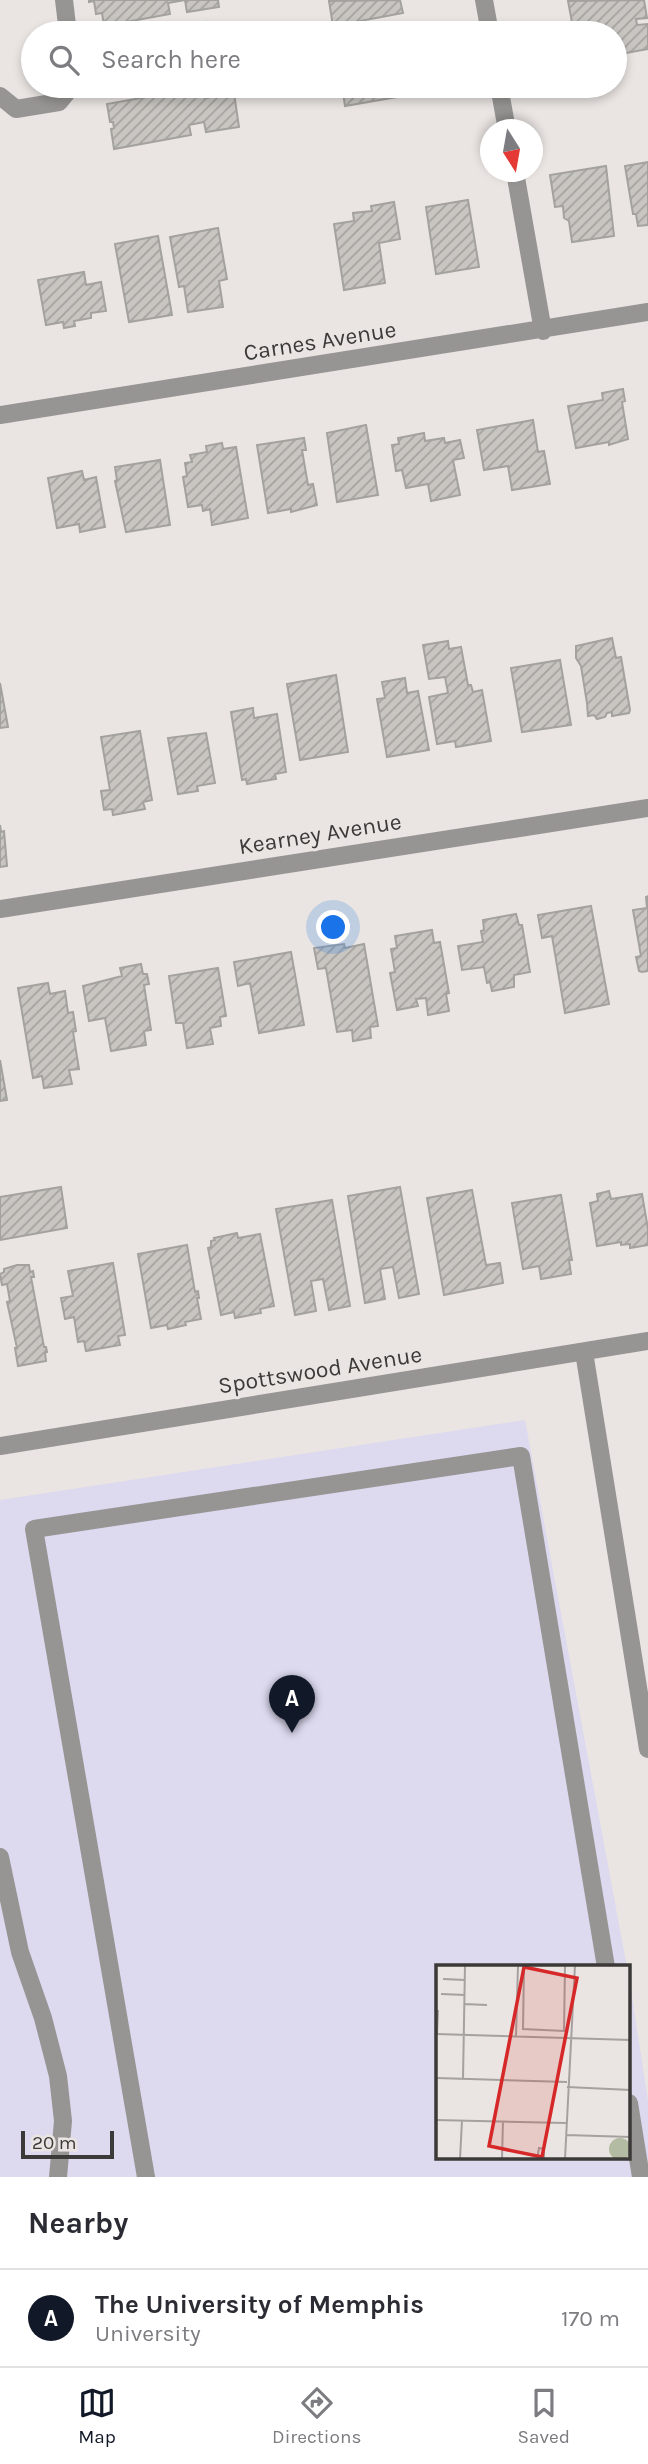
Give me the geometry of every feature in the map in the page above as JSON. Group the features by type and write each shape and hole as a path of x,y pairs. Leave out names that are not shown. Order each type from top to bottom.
{"street":[{"path":"64,0 67,21"},
{"path":"484,0 488,21"},
{"path":"0,96 16,109 59,102 62,98"},
{"path":"501,98 505,119"},
{"path":"517,182 543,331"},
{"name":"Carnes Avenue","path":"0,415 543,331 648,312"},
{"name":"Kearney Avenue","path":"0,909 648,808"},
{"name":"Spottswood Avenue","path":"0,1446 648,1341"},
{"path":"584,1352 648,1749"},
{"path":"145,2177 34,1529 521,1456 606,1965"},
{"path":"0,1857 20,1952 44,2018 58,2076 63,2120 58,2177"},
{"path":"630,2109 641,2177"}],"shaded area":[{"path":"525,1420 627,1965 436,1965 436,2160 630,2160 630,1984 648,2101 648,2177 0,2177 0,1500"}],"building":[{"path":"89,0 185,0 168,3 170,14 132,21 103,21 102,13 96,14 94,1"},
{"path":"185,0 218,0 219,7 187,12"},
{"path":"400,0 403,13 360,21 332,21 329,1"},
{"path":"644,0 647,18 636,19 637,25 648,24 648,49 627,53 627,21 572,21 568,1"},
{"path":"141,98 235,98 239,127 206,132 204,122 189,125 191,135 114,149 111,129 114,128 113,122 110,122 107,104"},
{"path":"344,98 392,98 345,106"},
{"path":"648,162 648,225 638,226 636,214 633,214 625,166"},
{"path":"606,166 614,236 572,242 569,221 564,218 563,206 555,207 550,175"},
{"path":"468,200 479,267 436,274 426,207"},
{"path":"394,202 400,239 379,243 385,283 344,290 334,224 354,221 353,213 372,211 371,206"},
{"path":"218,228 227,279 219,281 223,307 188,312 184,286 179,287 170,237"},
{"path":"158,236 172,315 129,322 115,244"},
{"path":"84,272 86,285 101,282 106,311 91,313 91,318 74,321 75,326 64,328 63,322 46,325 38,280"},
{"path":"623,389 625,401 622,402 628,439 609,445 609,442 576,448 568,406 603,400 602,393"},
{"path":"533,420 538,452 544,451 550,484 512,490 508,466 484,470 477,430"},
{"path":"366,425 378,495 337,502 327,433"},
{"path":"424,433 425,441 444,438 445,443 460,440 464,458 453,460 460,495 431,501 428,484 406,488 402,470 396,471 392,445 399,444 398,438"},
{"path":"304,438 306,450 302,450 308,485 313,484 317,505 291,512 291,509 268,513 257,445"},
{"path":"222,443 223,449 236,447 248,518 212,525 210,509 203,511 202,505 188,507 183,477 187,476 185,463 192,462 190,455 207,452 206,446"},
{"path":"160,460 170,525 126,532 115,481 115,467"},
{"path":"82,471 84,480 96,477 105,527 80,532 79,524 57,528 48,478"},
{"path":"612,638 616,658 621,657 630,710 629,713 612,716 612,712 607,713 605,717 597,719 594,715 588,716 576,646"},
{"path":"448,641 449,649 461,647 468,685 471,685 473,692 482,690 491,741 456,747 455,741 437,744 429,697 448,693 445,677 429,679 423,645"},
{"path":"560,660 571,725 522,732 511,668"},
{"path":"336,675 348,752 300,760 287,684"},
{"path":"405,678 407,693 418,691 429,750 387,757 377,699 385,698 382,682"},
{"path":"0,683 8,727 0,728"},
{"path":"253,708 254,718 277,714 286,772 275,774 276,779 247,784 246,779 242,780 231,712"},
{"path":"140,731 152,800 143,802 145,809 113,815 112,809 104,810 101,791 110,790 101,737"},
{"path":"206,733 215,783 197,786 198,791 178,794 168,738"},
{"path":"0,825 1,832 4,831 7,866 0,867"},
{"path":"648,896 648,971 642,972 639,971 636,957 641,956 633,910 647,908"},
{"path":"591,906 609,1004 565,1013 552,936 542,938 538,915"},
{"path":"516,914 519,925 522,925 530,972 514,975 514,987 492,991 490,982 487,983 484,967 462,970 458,946 483,942 483,920"},
{"path":"432,930 434,943 440,942 449,993 446,994 449,1011 428,1015 426,998 416,999 418,1006 397,1010 390,973 395,972 391,949 397,948 395,936"},
{"path":"344,944 345,948 364,944 378,1026 370,1027 371,1038 353,1041 352,1030 337,1032 326,968 318,969 314,948"},
{"path":"291,952 304,1025 259,1033 250,983 238,986 234,962"},
{"path":"141,964 149,984 144,985 151,1030 144,1031 146,1045 111,1051 105,1018 89,1021 83,986 122,976 120,968"},
{"path":"218,968 226,1016 220,1017 221,1026 210,1028 213,1044 187,1048 183,1023 176,1023 169,976"},
{"path":"48,983 50,994 65,991 68,1013 73,1012 79,1069 69,1070 72,1084 44,1088 42,1076 33,1078 18,988"},
{"path":"0,1060 7,1100 0,1101"},
{"path":"61,1187 67,1228 0,1240 0,1197"},
{"path":"400,1187 419,1294 399,1298 393,1267 380,1269 385,1299 365,1303 348,1196"},
{"path":"472,1190 486,1265 500,1263 503,1283 444,1295 427,1198"},
{"path":"609,1191 611,1199 642,1194 648,1245 630,1248 630,1244 621,1245 621,1242 597,1246 590,1203 598,1201 597,1194"},
{"path":"561,1195 572,1260 569,1260 571,1274 541,1279 539,1266 523,1269 512,1203"},
{"path":"332,1200 350,1306 329,1310 323,1279 311,1281 316,1311 295,1315 276,1209"},
{"path":"237,1233 238,1238 260,1234 274,1306 260,1309 261,1313 235,1318 234,1312 221,1315 208,1248 214,1238"},
{"path":"187,1245 195,1292 198,1291 201,1319 168,1329 167,1325 151,1328 138,1254"},
{"path":"113,1263 125,1335 118,1336 120,1345 86,1351 84,1341 78,1342 74,1317 65,1319 61,1298 73,1296 68,1271"},
{"path":"29,1265 30,1272 33,1271 34,1277 31,1277 47,1352 46,1361 18,1366 7,1302 10,1301 7,1284 2,1285 0,1274 4,1269"}],"place":[{"name":"The University of Memphis","path":"292,1733"}]}
